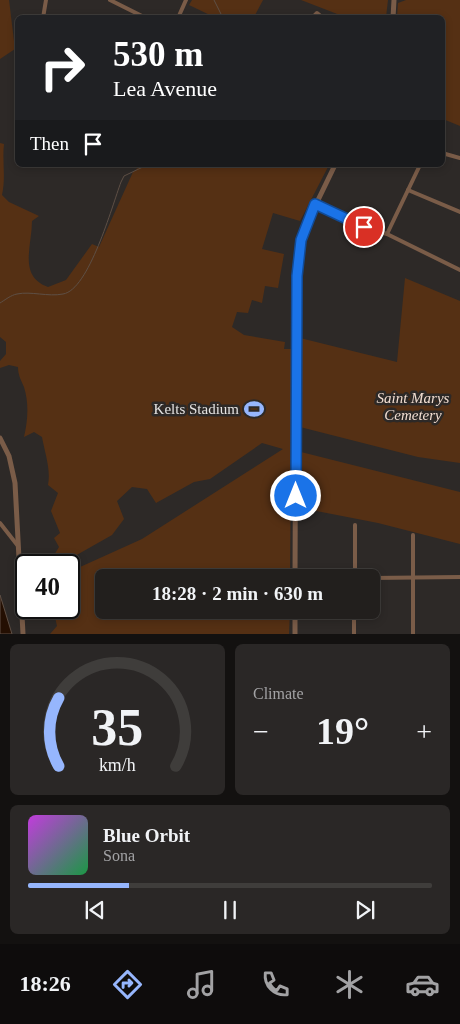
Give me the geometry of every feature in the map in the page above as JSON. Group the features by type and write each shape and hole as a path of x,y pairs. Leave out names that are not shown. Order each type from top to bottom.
{"street":[{"path":"44,15 46,0"},
{"path":"110,0 140,15"},
{"path":"179,15 186,0"},
{"path":"393,15 394,0"},
{"path":"445,154 460,158"},
{"path":"295,569 297,276 301,240 315,204 334,167"},
{"path":"387,234 419,167"},
{"path":"408,190 460,212"},
{"path":"315,204 364,227 387,234 460,270"},
{"path":"0,438 13,470 23,634"},
{"path":"0,523 19,548"},
{"path":"355,525 355,569"},
{"path":"413,535 413,634"},
{"path":"380,578 460,577"},
{"path":"295,619 295,634"},
{"path":"354,619 354,634"}],"green space":[{"path":"0,0 9,0 15,49 0,59"},
{"path":"192,0 263,0 255,15 210,15 189,5"},
{"path":"301,0 388,0 386,15 340,15"},
{"path":"406,0 460,0 460,126 445,120 445,15 397,15 398,3"},
{"path":"0,143 4,144 2,195 9,202 39,216 32,221 29,250 30,268 33,276 48,287 66,280 92,244 99,247 133,172 139,167 328,167 300,221 273,213 262,249 284,254 278,288 265,286 262,303 252,300 248,313 237,312 232,327 244,335 285,342 284,349 292,349 290,569 95,569 95,619 290,619 289,634 50,634 57,626 55,619 80,619 80,567 142,539 283,449 262,443 210,479 194,482 156,503 147,489 132,487 117,501 124,519 112,535 78,554 55,554 59,547 54,538 60,533 51,511 58,493 48,485 48,467 42,437 34,432 24,437 27,418 26,393 18,367 9,365 0,368 0,361 6,354 6,342 0,337"},
{"name":"Saint Marys Cemetery","path":"405,278 460,301 460,463 418,457 300,427 300,338 397,362"},
{"path":"301,452 460,492 460,544 378,523 301,508"}],"shaded area":[{"path":"0,595 12,634 0,634"}],"waterway":[{"path":"214,0 222,15"},
{"path":"0,303 10,296 17,294 57,295 73,289 82,278 98,246 124,176 143,167"}],"place":[{"name":"Kelts Stadium","path":"254,409"}],"route":[{"path":"296,496 296,313 297,276 301,240 315,204 364,227"}]}
